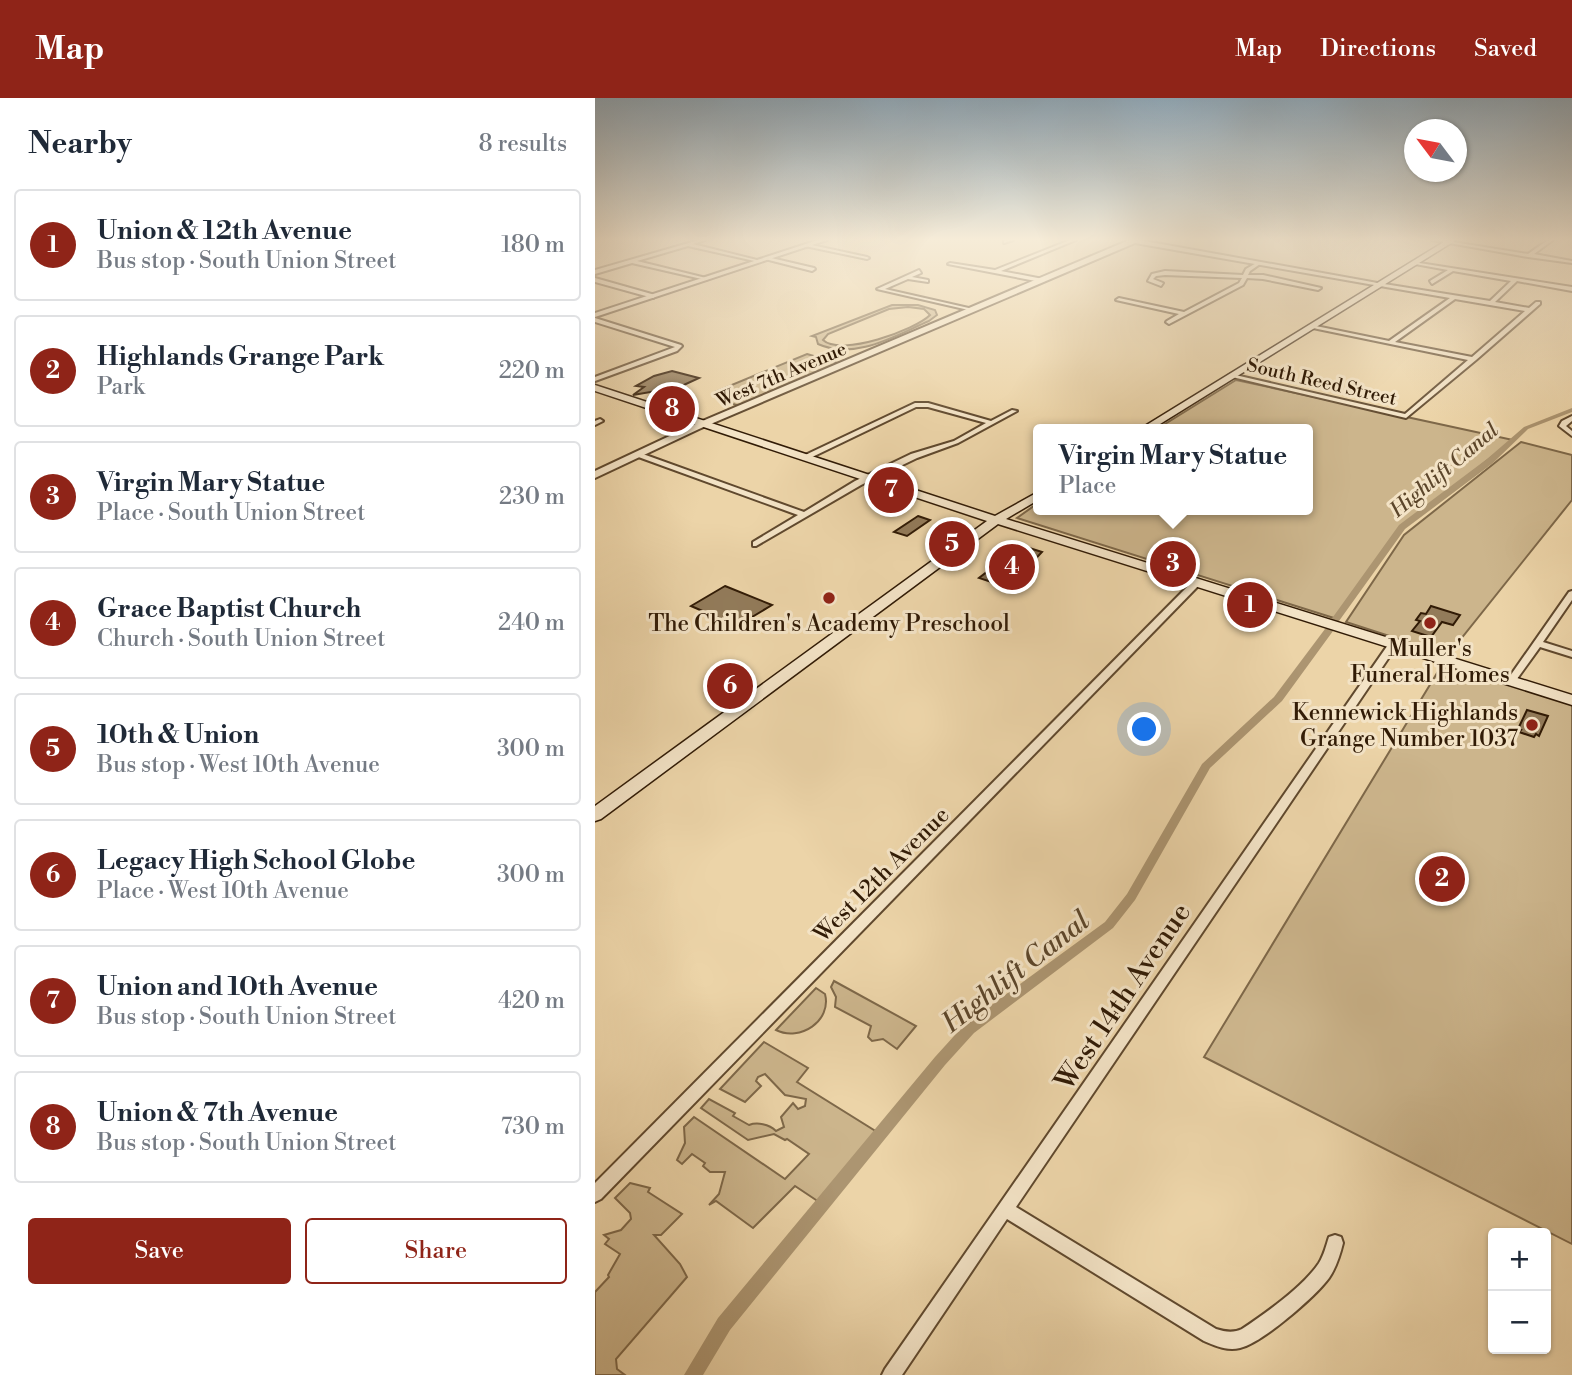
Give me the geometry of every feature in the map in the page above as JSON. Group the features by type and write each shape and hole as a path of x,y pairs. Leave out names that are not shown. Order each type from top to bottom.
{"main road":[{"path":"1153,424 1356,300"},
{"path":"595,388 996,520 1572,700"},
{"path":"597,810 996,520 1033,498"}],"street":[{"path":"595,318 644,300"},
{"path":"926,300 971,310"},
{"name":"West 7th Avenue","path":"595,475 704,424 995,300"},
{"path":"1119,300 1185,314"},
{"path":"1169,322 1212,300"},
{"path":"1391,342 1450,300"},
{"path":"1470,300 1530,310"},
{"path":"1491,303 1495,300"},
{"path":"1311,327 1474,359 1538,303"},
{"path":"595,318 678,344 674,350 595,379"},
{"name":"South Reed Street","path":"1231,376 1406,416 1474,359"},
{"path":"805,457 919,404 992,423"},
{"path":"756,544 870,478 914,456 956,442 1014,411"},
{"path":"1572,418 1562,426 1572,434"},
{"path":"637,455 805,515"},
{"name":"West 12th Avenue","path":"595,1194 1197,582"},
{"path":"1511,681 1572,594"},
{"path":"1538,643 1572,654"},
{"name":"West 14th Avenue","path":"891,1375 1393,644"},
{"path":"1005,1209 1210,1335 1230,1341 1245,1338 1259,1328 1321,1275 1330,1261 1335,1243"}],"shaded area":[{"path":"892,305 918,305 935,310 937,315 889,339 861,348 832,348 818,344 816,337 812,336","holes":["889,309 924,309 930,315 922,321 878,340 845,345 823,340 828,334"]},
{"path":"807,354 841,364 741,407 728,402 734,396 717,391"},
{"path":"1236,380 1513,440 1401,529 1337,619 1017,518 1033,507 1033,515 1313,515 1313,424 1165,424"},
{"path":"1521,442 1572,455 1572,500 1448,655 1346,622 1404,535"},
{"path":"1445,660 1572,700 1572,1244 1551,1233 1551,1228 1541,1228 1204,1057"},
{"path":"834,981 916,1026 897,1049 883,1039 872,1041 868,1037 871,1026 835,1007 836,997 831,987"},
{"path":"816,988 825,994 826,1004 819,1020 804,1031 785,1033 776,1030"},
{"path":"764,1042 808,1068 797,1082 877,1132 819,1202 795,1186 753,1228 716,1201 709,1205 719,1194 725,1172 710,1172 703,1166 705,1163 692,1154 682,1164 677,1160 685,1143 684,1127 694,1117 785,1179 809,1154 787,1139 774,1134 748,1140 701,1108 709,1099 735,1113 733,1116 749,1125 763,1124 776,1131 784,1127 781,1117 793,1103 798,1109 805,1106 806,1099 785,1095 765,1074 758,1077 756,1081 761,1086 745,1102 720,1089"},
{"path":"630,1183 650,1188 648,1192 682,1214 661,1235 654,1235 680,1264 687,1277 616,1359 617,1369 625,1375 595,1375 595,1292 609,1277 620,1254 605,1244 609,1239 604,1235 621,1230 631,1219 630,1213 615,1198"}],"building":[{"path":"672,371 699,378 662,395 656,391 633,395 644,387 636,386 654,376"},
{"path":"918,516 930,520 907,536 894,532"},
{"path":"1023,546 1042,552 1021,574 1028,576 1013,589 979,578 997,564 989,561 1001,552 1012,555"},
{"path":"725,586 772,605 737,626 691,606"},
{"name":"Muller's Funeral Homes","path":"1431,606 1460,615 1453,625 1442,622 1431,637 1412,631 1420,621 1416,620 1421,613 1426,614"},
{"name":"Kennewick Highlands Grange Number 1037","path":"1527,710 1548,716 1539,736 1519,732"}],"waterway":[{"name":"Highlift Canal","path":"1336,619 1402,527 1490,461 1526,428 1572,410"},
{"name":"Highlift Canal","path":"693,1375 724,1324 969,1029 1109,925 1131,897 1206,766 1278,699 1328,631"}],"place":[{"name":"Union & 7th Avenue","path":"672,409"},
{"name":"Union and 10th Avenue","path":"891,490"},
{"name":"10th & Union","path":"952,544"},
{"name":"Virgin Mary Statue","path":"1173,564"},
{"name":"Grace Baptist Church","path":"1012,567"},
{"name":"The Children's Academy Preschool","path":"829,598"},
{"name":"Union & 12th Avenue","path":"1250,605"},
{"name":"Muller's Funeral Homes","path":"1430,623"},
{"name":"Legacy High School Globe","path":"730,686"},
{"name":"Kennewick Highlands Grange Number 1037","path":"1532,725"},
{"name":"Highlands Grange Park","path":"1442,879"}]}
